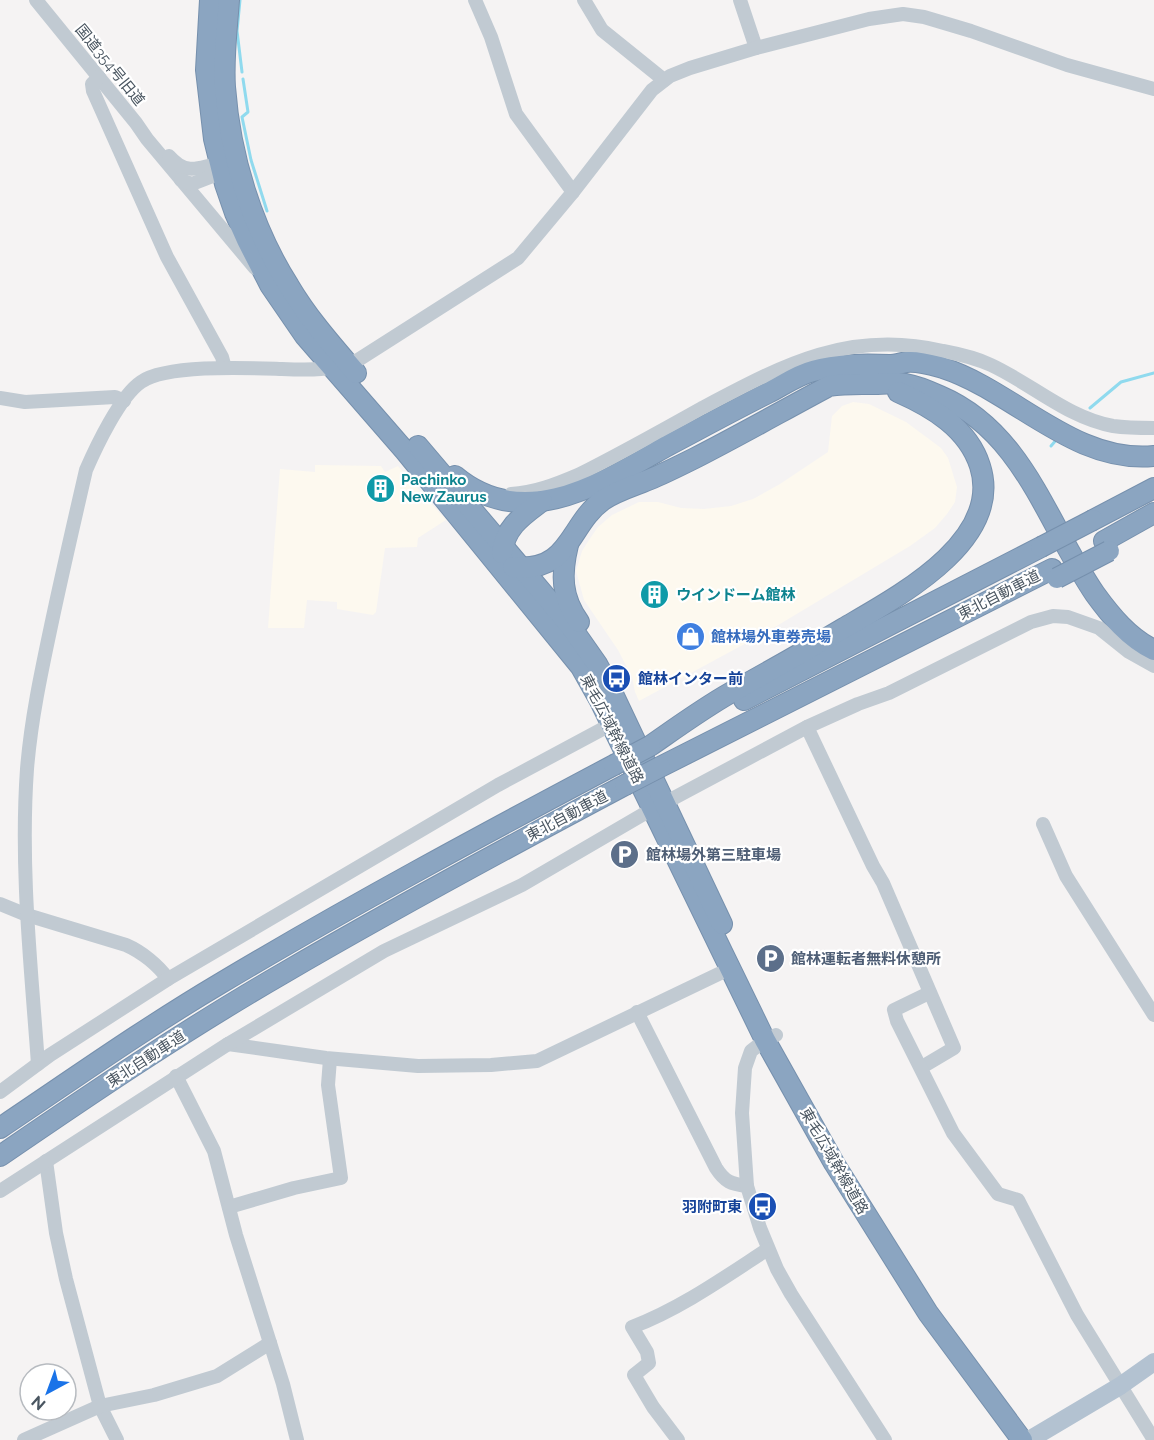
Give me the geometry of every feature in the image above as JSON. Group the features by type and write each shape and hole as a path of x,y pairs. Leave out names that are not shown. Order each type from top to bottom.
{"highway":[{"name":"東毛広域幹線道路","path":"210,0 206,45 207,86 212,122 227,167 235,213 270,285 305,336 341,366 416,443 503,544 587,648 614,694 729,969 891,1233 1031,1439"},
{"name":"東毛広域幹線道路","path":"229,0 225,88 232,139 227,167 287,284 341,366 405,451 581,667 610,724 659,806 770,1038"},
{"path":"416,443 470,488 481,494 503,501 542,501 575,493 610,477 809,372 850,364 893,365 910,362 940,367 981,384 1085,443 1104,451 1154,456"},
{"path":"893,365 954,390 983,409 1006,429 1038,472 1101,584 1128,616 1154,638"},
{"path":"542,501 516,520 509,529 503,544 500,566 522,568 547,562 568,545 591,510 613,494 696,458 829,386 846,382 904,383 932,392 960,406 1003,442 1030,479 1083,575 1102,604 1124,628 1154,650"},
{"path":"650,746 718,700 799,655 915,584 950,554 971,528 979,510 983,489 981,468 972,447 955,427 934,410 879,384"},
{"name":"東北自動車道","path":"0,1128 219,984 385,888 650,746 792,676 1154,488"},
{"name":"東北自動車道","path":"0,1156 128,1069 281,974 466,870 625,785 886,652 1055,573 1107,546 1154,513"},
{"path":"1107,546 1154,529"},
{"path":"568,545 563,564 564,591 574,616 601,652 611,670 614,694"}],"main road":[{"path":"1031,1439 1120,1386 1154,1362"}],"street":[{"name":"国道354号旧道","path":"36,0 147,139 270,285"},
{"path":"584,0 596,22 607,34 664,80"},
{"path":"740,0 756,48"},
{"path":"478,1 516,114 573,192"},
{"path":"38,1064 24,844 27,770 39,683 86,470 95,450 134,387 153,376 225,368 295,370 341,366 358,360 518,258 573,192 652,90 664,80 690,68 756,48 887,15 915,15 971,31 1067,65 1154,89"},
{"path":"99,77 92,84 93,92 167,258 222,357 225,368"},
{"name":"国道354号旧道","path":"136,123 181,166 188,169 227,167"},
{"path":"182,180 192,184 227,167"},
{"path":"508,494 522,494 578,475 786,365 837,349 869,344 924,346 964,355 991,364 1068,409 1090,419 1112,426 1154,428"},
{"path":"0,398 25,402 115,398 124,401"},
{"path":"0,1191 176,1076 384,951 522,885 659,806 807,727 889,693 1031,622 1053,616 1068,617 1099,628 1129,652 1154,666"},
{"path":"0,1092 38,1064 168,979 498,785 610,724"},
{"path":"807,727 883,883 954,1048 922,1067"},
{"path":"1043,824 1066,876 1154,1015"},
{"path":"0,904 27,915 136,949 168,979"},
{"path":"228,1044 330,1059 418,1066 491,1065 537,1061 729,969"},
{"path":"929,993 894,1010 897,1021 953,1133 998,1194 1018,1200 1077,1315 1154,1440"},
{"path":"637,1012 716,1168 724,1180 733,1185 747,1186"},
{"path":"770,1038 751,1051 742,1080 747,1186 768,1249 791,1294 885,1440"},
{"path":"229,1207 294,1188 341,1178 328,1085 330,1059"},
{"path":"176,1076 214,1151 297,1440"},
{"path":"46,1161 56,1233 100,1406 117,1440"},
{"path":"678,1440 653,1407 634,1375 649,1363 647,1352 632,1327 648,1321 715,1283 768,1249"},
{"path":"24,1440 100,1406 154,1395 207,1380 270,1343"}],"shaded area":[{"path":"853,402 869,404 906,422 941,448 948,458 957,487 955,502 947,514 935,528 910,546 765,633 639,701 632,677 618,650 584,600 576,571 582,551 598,527 612,515 639,502 658,502 681,508 704,509 731,506 753,499 828,452 832,416 842,406"},
{"path":"315,465 381,466 385,472 398,466 446,520 418,538 417,547 385,548 376,612 373,615 337,609 337,602 307,600 304,628 268,628 280,469 315,472"}],"waterway":[{"path":"240,0 237,31 242,72"},
{"path":"243,79 248,112 242,117 251,160 267,211"},
{"path":"1090,408 1121,382 1154,373"},
{"path":"1051,446 1057,439"}],"place":[{"name":"Pachinko New Zaurus","path":"380,489"},
{"name":"ウインドーム館林","path":"655,595"},
{"name":"館林場外車券売場","path":"690,637"},
{"name":"館林インター前","path":"617,679"},
{"name":"館林場外第三駐車場","path":"625,855"},
{"name":"館林運転者無料休憩所","path":"770,959"},
{"name":"羽附町東","path":"763,1207"}]}
